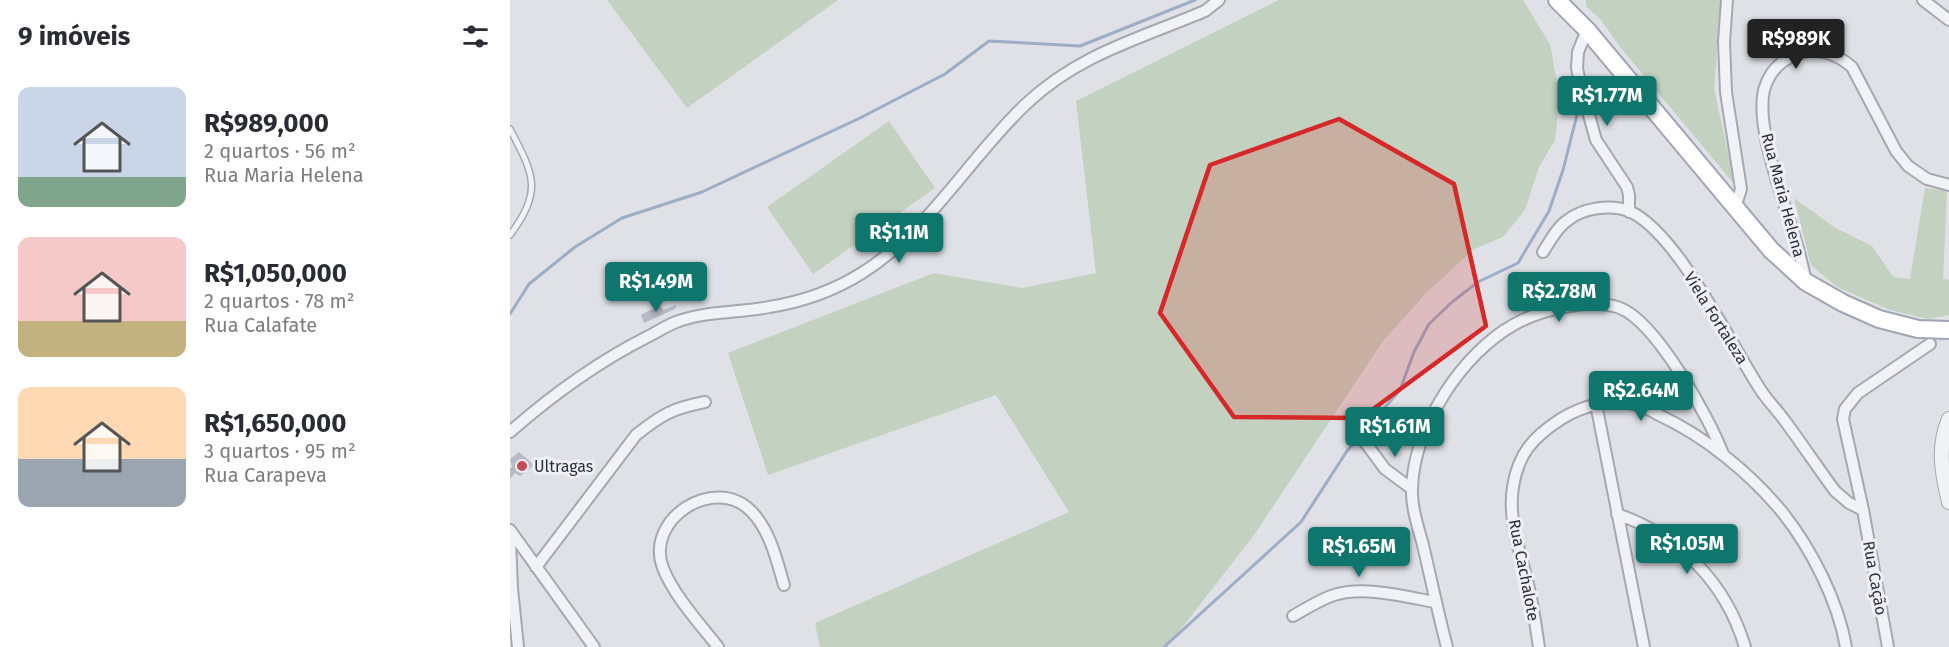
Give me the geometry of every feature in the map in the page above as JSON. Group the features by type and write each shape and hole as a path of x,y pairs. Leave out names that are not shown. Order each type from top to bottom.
{"main road":[{"path":"1557,0 1587,30 1771,250 1806,282 1843,303 1879,319 1918,329 1949,330"}],"street":[{"path":"510,432 589,371 676,322 719,313 769,307 815,296 861,273 891,253 938,203 987,144 1026,104 1053,81 1101,51 1204,11 1219,0"},
{"path":"1728,0 1724,42 1726,92 1741,189 1735,208"},
{"path":"1923,0 1949,21"},
{"path":"1543,252 1566,220 1580,213 1597,208 1629,212 1627,187 1596,140 1580,83 1577,68 1578,52 1587,30"},
{"name":"Rua Maria Helena","path":"1806,282 1768,148 1763,110 1764,90 1770,75 1787,58 1802,52 1813,51 1830,53 1844,60 1852,67 1896,151 1908,166 1928,179 1949,184"},
{"name":"Viela Fortaleza","path":"1629,212 1668,243 1711,307 1761,390 1835,491 1849,503 1863,510"},
{"path":"1447,647 1434,602 1412,489 1416,459 1428,424 1439,402 1467,364 1484,347 1514,324 1557,308 1587,303 1621,308 1636,318 1661,346 1714,431 1724,456"},
{"name":"Rua Cação","path":"1888,647 1863,510 1842,419 1845,409 1858,393 1930,344"},
{"path":"536,567 636,435 658,418 680,407 705,402"},
{"name":"Rua Cachalote","path":"1539,647 1531,595 1514,526 1512,489 1517,468 1525,452 1542,431 1565,416 1596,404 1612,403 1639,405 1671,420 1709,444 1738,467 1783,514 1822,576 1838,613 1846,647"},
{"path":"1596,404 1644,647"},
{"path":"1949,419 1940,450 1942,473 1949,502"},
{"path":"1365,442 1385,469 1412,489"},
{"path":"718,647 682,601 663,568 659,549 670,519 695,502 708,498 720,498 743,504 758,519 775,553 784,585"},
{"path":"1617,514 1641,522 1686,552 1723,598 1745,647"},
{"path":"510,530 594,647"},
{"path":"510,541 518,647"},
{"path":"1293,616 1332,596 1347,593 1392,595 1434,602"},
{"path":"1532,647 1536,631"}],"lane":[{"path":"510,129 528,167 533,187 529,206 510,235"}],"highlighted area":[{"path":"1339,119 1454,184 1486,326 1361,418 1234,417 1160,313 1210,165"}],"green space":[{"path":"607,0 838,0 687,108"},
{"path":"1279,0 1523,0 1550,44 1560,99 1555,140 1539,167 1525,210 1503,237 1474,249 1426,293 1383,341 1254,535 1167,647 820,647 815,623 1069,512 996,395 768,475 728,353 934,273 1022,288 1096,273 1076,101"},
{"path":"1586,0 1721,0 1714,89 1735,185 1620,47 1601,20 1586,6"},
{"path":"889,121 935,188 813,274 767,207"},
{"path":"1925,188 1947,191 1943,279 1949,280 1949,315 1928,319 1890,310 1837,287 1811,265 1794,198 1834,227 1872,246 1893,277 1910,279"}],"building":[{"path":"660,305 663,310 676,305 675,309 644,323 641,315"},
{"name":"Ultragas","path":"519,452 534,465 520,476 515,473 510,479 512,467 510,459"}],"waterway":[{"path":"510,314 529,284 575,247 622,218 702,192 860,118 945,74 989,41 1080,46 1195,0"},
{"path":"1164,647 1301,522 1347,451 1400,390 1414,352 1429,324 1478,282 1518,263 1549,211 1563,170 1578,111 1577,89"}],"place":[{"name":"Ultragas","path":"522,466"}]}
